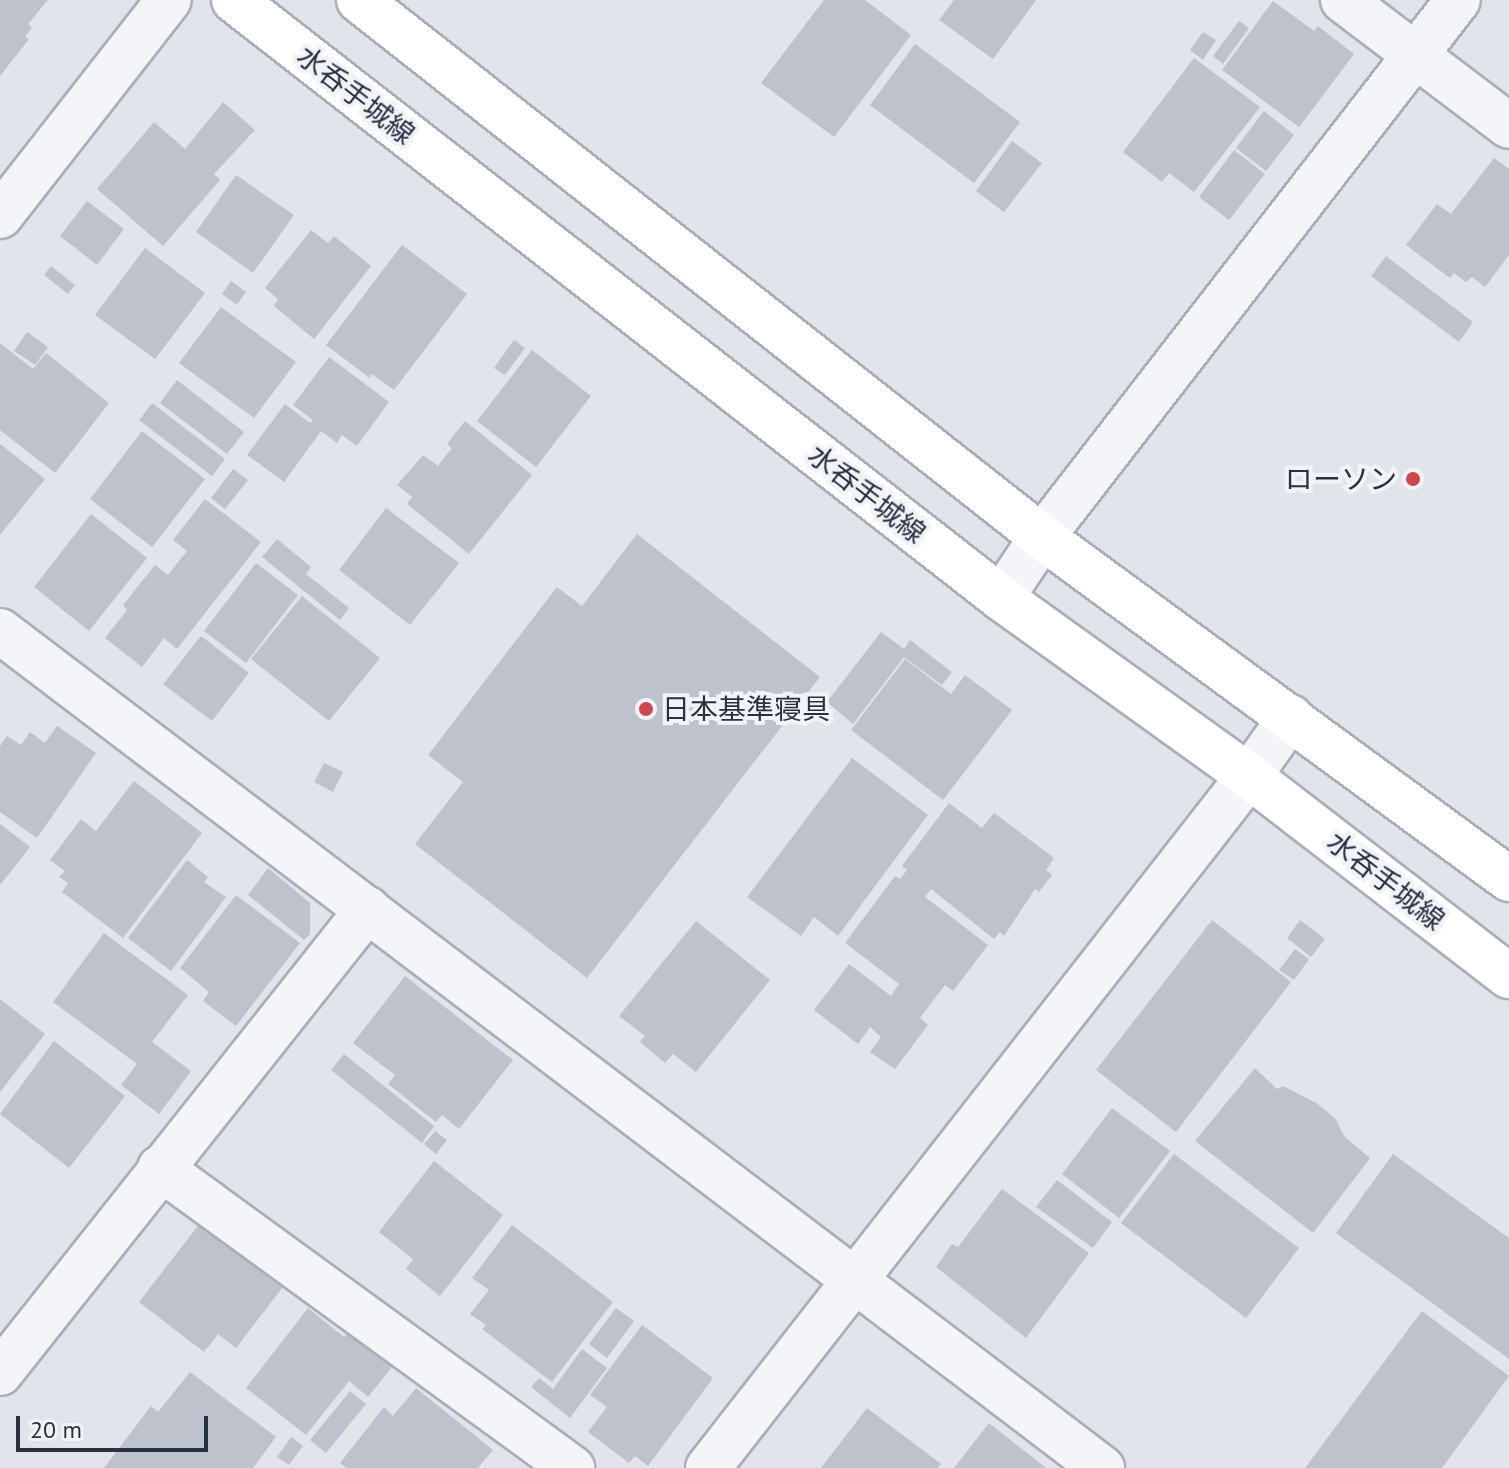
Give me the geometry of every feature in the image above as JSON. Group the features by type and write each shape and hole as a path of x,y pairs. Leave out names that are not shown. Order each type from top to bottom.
{"main road":[{"name":"水呑手城線","path":"234,0 1001,598 1249,776 1509,976"},
{"path":"359,0 1042,537 1509,879"}],"street":[{"path":"0,216 169,0"},
{"path":"1343,0 1509,126"},
{"path":"1001,598 1042,537 1458,0"},
{"path":"0,631 1102,1468"},
{"path":"708,1468 1249,776 1291,717"},
{"path":"0,1373 368,909"},
{"path":"160,1168 572,1468"}],"building":[{"path":"0,0 48,0 28,24 32,27 25,37 29,39 0,76"},
{"path":"824,0 865,0 911,35 834,137 761,83"},
{"path":"954,0 1036,0 993,59 939,20"},
{"path":"1273,1 1314,31 1318,26 1354,54 1299,127 1222,70"},
{"path":"1239,21 1249,28 1223,64 1213,56"},
{"path":"1203,32 1216,40 1203,60 1190,50"},
{"path":"915,44 1020,122 974,183 870,105"},
{"path":"1194,58 1260,107 1194,192 1169,173 1162,182 1123,152"},
{"path":"223,102 255,130 214,174 220,180 163,246 97,189 154,122 185,149"},
{"path":"1264,111 1294,135 1266,171 1236,148"},
{"path":"1012,141 1042,163 1004,212 976,191"},
{"path":"1234,150 1265,174 1229,220 1199,197"},
{"path":"1494,158 1509,169 1509,255 1485,287 1472,277 1466,282 1454,273 1450,278 1406,245 1437,204 1451,214"},
{"path":"236,175 294,215 253,273 196,232"},
{"path":"87,201 124,229 97,265 60,236"},
{"path":"311,230 328,243 334,236 371,266 314,339 274,306 278,299 265,288"},
{"path":"402,245 467,294 394,390 372,374 370,378 326,345"},
{"path":"145,248 205,293 155,359 95,315"},
{"path":"1386,256 1473,322 1459,342 1371,276"},
{"path":"51,266 75,285 68,294 44,275"},
{"path":"231,281 246,292 237,305 222,294"},
{"path":"221,307 296,362 254,418 179,363"},
{"path":"27,332 48,347 35,365 14,351"},
{"path":"514,340 525,348 505,375 494,368"},
{"path":"0,343 33,369 46,353 109,403 55,473 0,430"},
{"path":"532,350 591,396 536,467 477,421"},
{"path":"329,357 389,402 357,446 342,435 337,443 321,431 284,482 247,455 285,404 310,423 313,420 293,405"},
{"path":"177,380 244,432 227,454 160,403"},
{"path":"152,403 225,459 212,476 139,420"},
{"path":"465,421 532,475 469,554 407,504 412,497 397,485 423,455 438,466 452,448 447,444"},
{"path":"142,431 205,479 152,547 90,499"},
{"path":"0,444 45,479 0,535"},
{"path":"233,469 248,480 225,509 211,498"},
{"path":"205,499 261,542 177,649 164,638 142,667 105,638 127,610 123,605 155,565 168,575 187,551 173,540"},
{"path":"386,508 459,563 410,625 339,570"},
{"path":"91,514 147,558 89,631 34,587"},
{"path":"637,534 820,677 587,978 415,844 463,782 428,755 557,587 582,606"},
{"path":"277,539 311,567 306,574 349,608 340,620 262,557"},
{"path":"256,563 298,595 246,663 204,631"},
{"path":"302,596 380,658 329,721 251,659"},
{"path":"881,632 904,649 910,640 952,672 942,685 904,657 853,724 827,702"},
{"path":"201,636 249,673 212,721 163,684"},
{"path":"905,659 951,694 965,675 1012,710 943,800 851,730"},
{"path":"57,726 96,753 37,838 0,812 0,746 7,736 21,745 30,732 45,743"},
{"path":"852,758 928,815 838,936 814,917 801,936 747,897"},
{"path":"324,763 343,772 333,792 314,782"},
{"path":"134,781 202,833 123,938 62,892 68,883 59,877 65,871 50,860 81,819 96,831"},
{"path":"949,803 982,828 994,813 1054,858 1046,870 1052,875 1039,892 1035,889 1004,936 1000,932 994,939 931,889 925,897 988,945 953,991 945,985 920,1018 928,1025 895,1069 870,1052 881,1037 870,1027 858,1044 814,1010 849,964 891,996 899,984 845,943 895,876 900,879 907,870 902,866"},
{"path":"0,824 30,847 0,885"},
{"path":"187,860 208,877 204,882 226,897 171,971 128,938"},
{"path":"268,868 310,903 310,934 304,940 248,895"},
{"path":"236,895 300,943 236,1026 203,1001 209,992 180,968"},
{"path":"1212,920 1291,982 1176,1132 1096,1070"},
{"path":"1300,920 1325,939 1311,957 1287,938"},
{"path":"696,921 770,980 696,1072 673,1054 665,1063 640,1042 645,1036 619,1016"},
{"path":"104,933 188,995 152,1042 191,1071 159,1114 121,1085 137,1064 53,1002"},
{"path":"1295,949 1309,959 1294,980 1279,970"},
{"path":"405,976 513,1060 459,1129 442,1115 436,1122 388,1084 395,1075 353,1043"},
{"path":"0,999 45,1034 0,1092"},
{"path":"54,1041 125,1096 69,1168 0,1114"},
{"path":"344,1054 434,1126 422,1143 331,1070"},
{"path":"1255,1068 1277,1089 1283,1086 1316,1103 1335,1118 1344,1136 1370,1158 1313,1233 1195,1141"},
{"path":"1112,1108 1170,1151 1119,1218 1062,1174"},
{"path":"435,1131 447,1140 436,1154 424,1144"},
{"path":"1174,1154 1299,1248 1246,1318 1121,1223"},
{"path":"1393,1154 1509,1238 1509,1359 1336,1233"},
{"path":"434,1161 503,1215 440,1296 406,1269 413,1259 379,1232"},
{"path":"1057,1180 1112,1222 1093,1248 1036,1207"},
{"path":"1002,1189 1089,1253 1026,1338 936,1267 952,1244 958,1247"},
{"path":"204,1218 286,1283 236,1348 218,1334 204,1352 139,1302"},
{"path":"512,1225 613,1302 552,1382 482,1329 486,1325 470,1314 489,1290 472,1278"},
{"path":"308,1308 344,1337 350,1329 394,1364 368,1397 349,1381 306,1435 246,1388"},
{"path":"616,1308 634,1321 607,1358 589,1344"},
{"path":"1422,1311 1509,1376 1442,1468 1305,1468"},
{"path":"642,1325 713,1378 648,1466 635,1456 629,1463 588,1432 607,1407 590,1395"},
{"path":"582,1349 607,1368 570,1418 531,1387 539,1378 553,1389"},
{"path":"190,1372 276,1437 253,1468 104,1468 151,1406 158,1412"},
{"path":"416,1388 493,1450 478,1468 347,1468 340,1463 384,1407 393,1416"},
{"path":"350,1391 366,1404 326,1453 310,1440"},
{"path":"867,1408 941,1464 938,1468 821,1468"},
{"path":"989,1423 1046,1468 954,1468"},
{"path":"291,1437 303,1446 289,1465 277,1457"}],"place":[{"name":"ローソン","path":"1413,479"},
{"name":"日本基準寝具","path":"646,709"}]}
